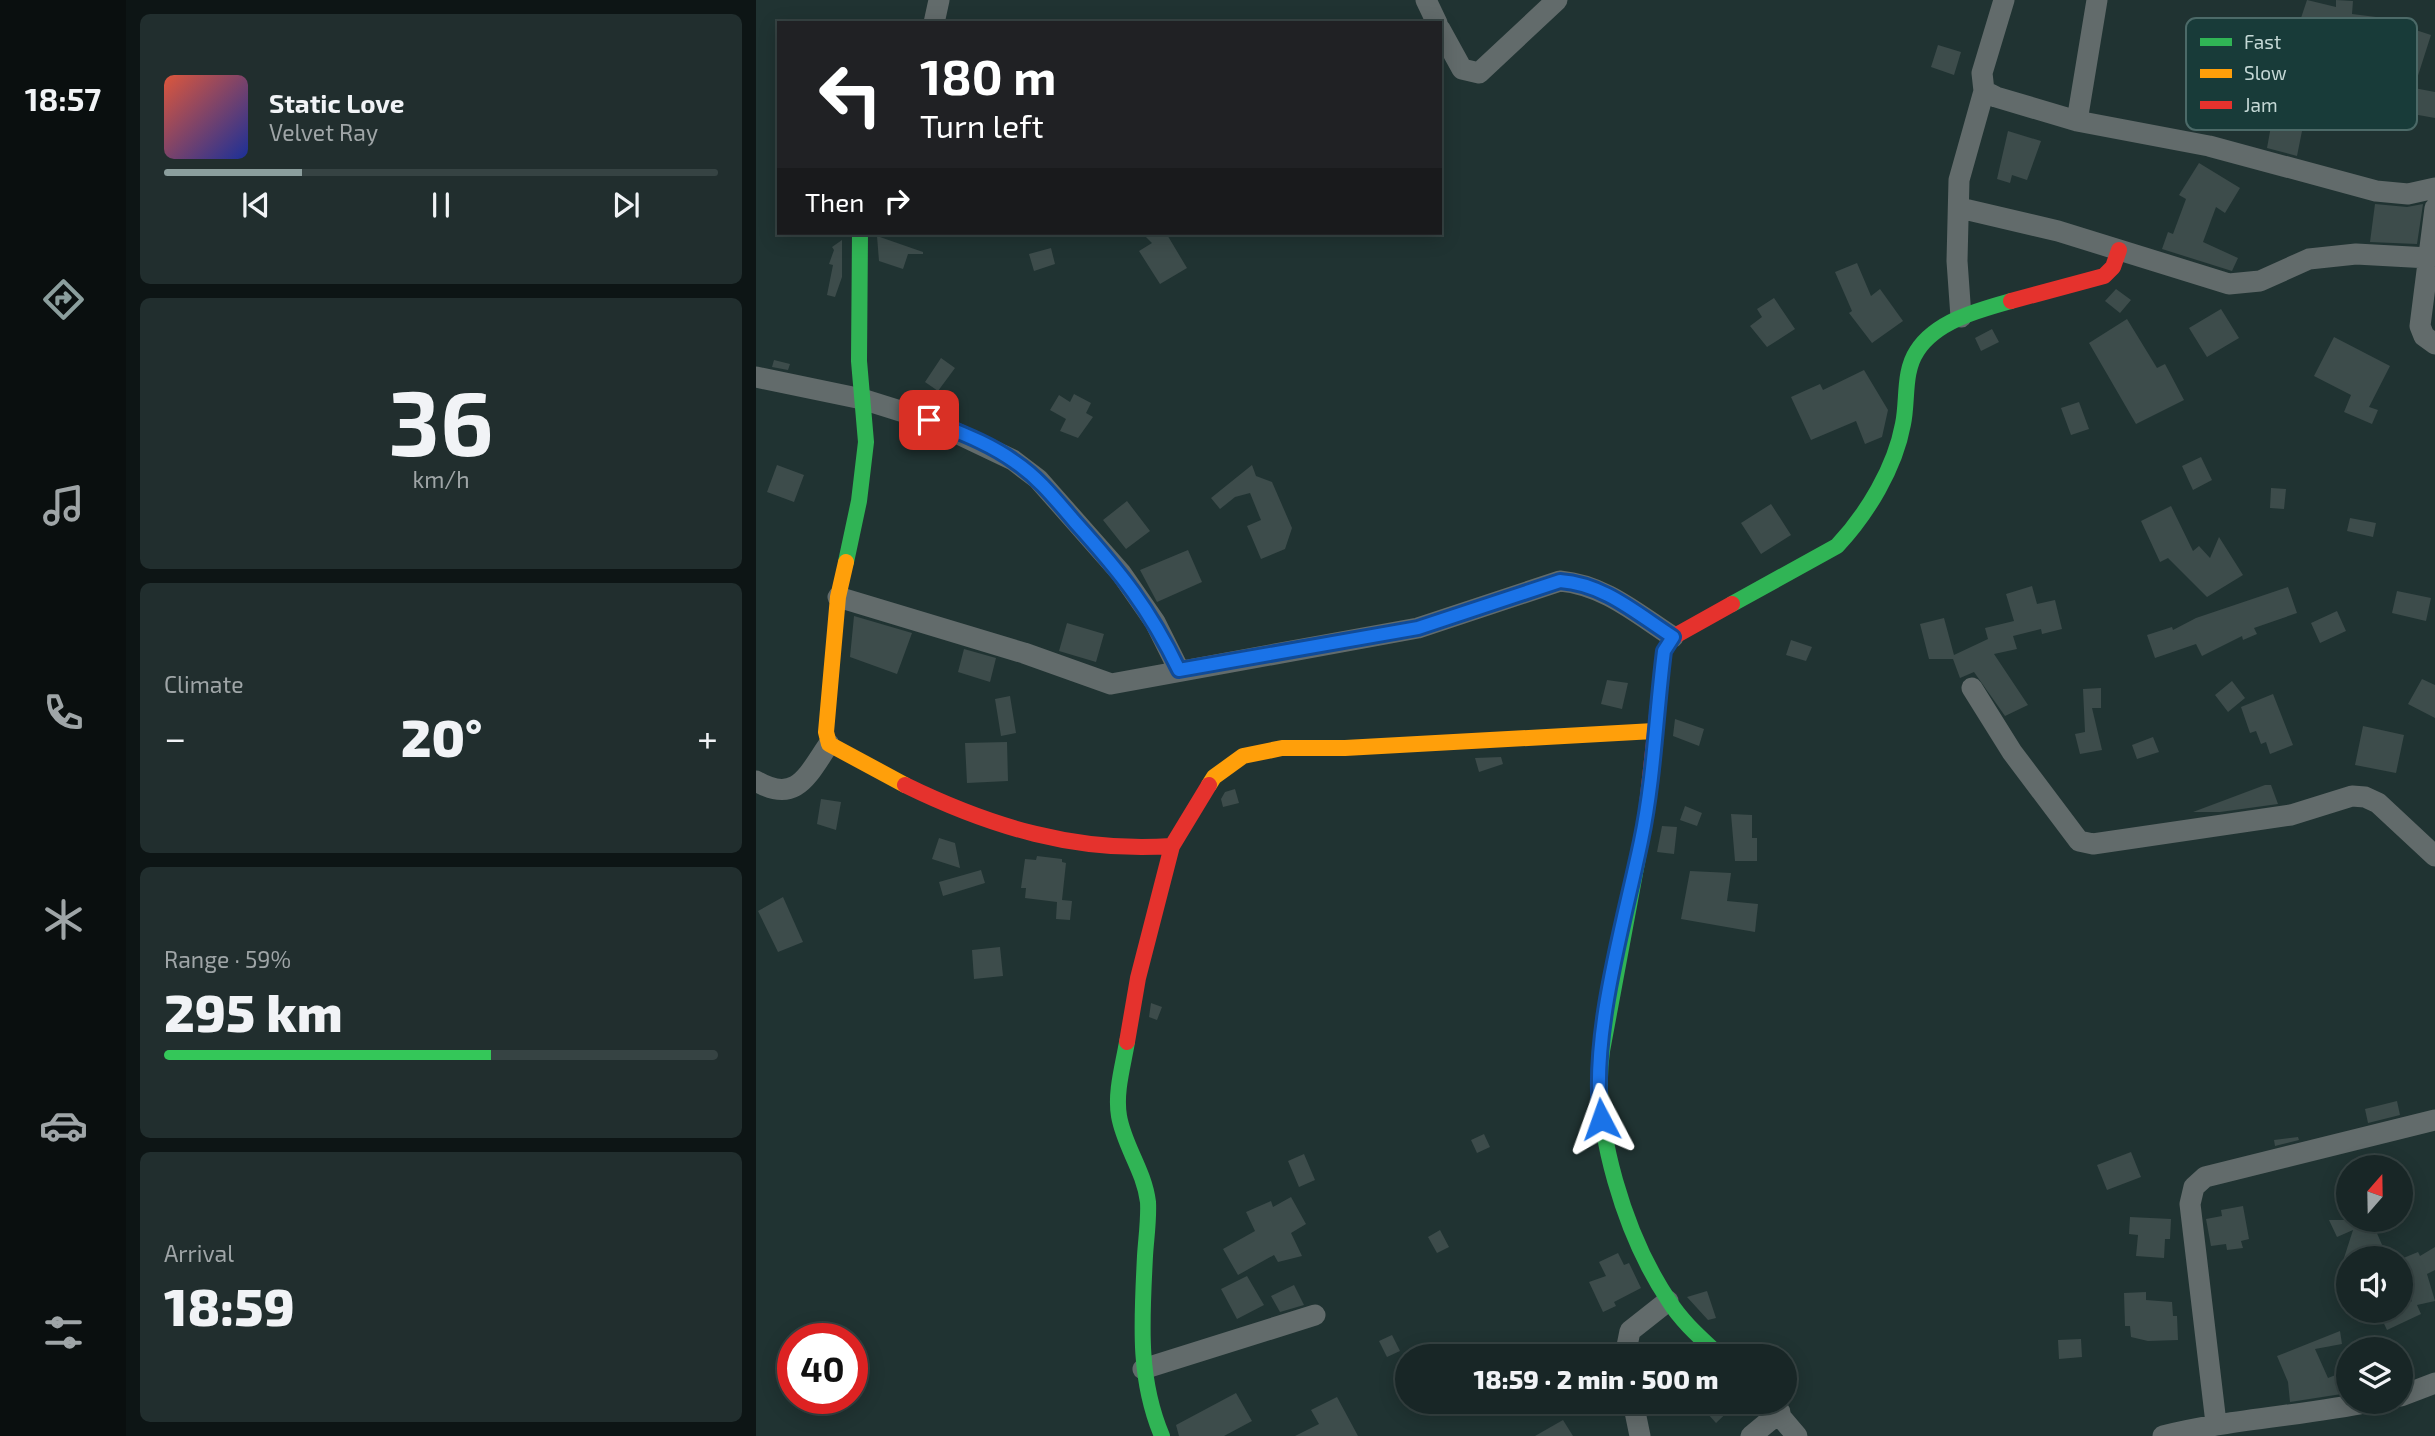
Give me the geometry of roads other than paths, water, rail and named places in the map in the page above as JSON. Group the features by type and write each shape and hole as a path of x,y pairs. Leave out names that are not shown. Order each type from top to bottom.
{"street":[{"path":"934,21 939,0"},
{"path":"1426,0 1436,21"},
{"path":"1442,33 1462,69 1479,72 1557,0"},
{"path":"1961,317 1957,261 1961,208 1959,180 1984,90 1982,73 2004,0"},
{"path":"2077,121 2097,0"},
{"path":"1984,90 1996,97 2077,121 2210,146 2376,191 2408,194 2435,188"},
{"path":"1961,208 2058,231 2229,284 2260,281 2309,259 2356,254 2429,258"},
{"path":"2435,208 2420,326 2424,337 2435,344"},
{"path":"860,235 858,319 866,442 863,474 838,597 826,732 829,744 880,773 980,819 1103,849 1144,850 1172,846"},
{"path":"1707,1344 1668,1301 1640,1243 1622,1194 1598,1097 1599,1069 1621,923 1642,839 1649,794 1664,651 1673,637 1837,546 1851,534 1903,430 1913,356 1925,341 1961,317 2104,276 2113,267 2119,250"},
{"path":"756,377 862,399 929,420 978,441 1013,460 1038,479 1121,573 1155,622 1179,670"},
{"path":"838,597 1024,653 1111,684 1418,628 1560,581 1583,583 1605,592 1673,637"},
{"path":"1972,688 2012,752 2079,841 2093,845 2291,815 2352,796 2365,797 2378,803 2435,856"},
{"path":"1161,1436 1152,1412 1143,1369 1141,1335 1148,1206 1144,1177 1119,1119 1118,1098 1138,978 1172,846 1214,777 1243,756 1282,748 1345,748 1654,731"},
{"path":"756,781 777,791 788,791 801,784 829,744"},
{"path":"2216,1423 2190,1204 2193,1187 2205,1177 2435,1120"},
{"path":"1627,1344 1630,1331 1668,1301"},
{"path":"1143,1369 1315,1315"},
{"path":"2413,1391 2435,1383"},
{"path":"2163,1436 2216,1423 2336,1409"},
{"path":"1635,1414 1640,1436"},
{"path":"1751,1436 1768,1414"},
{"path":"1780,1414 1797,1436"}]}
